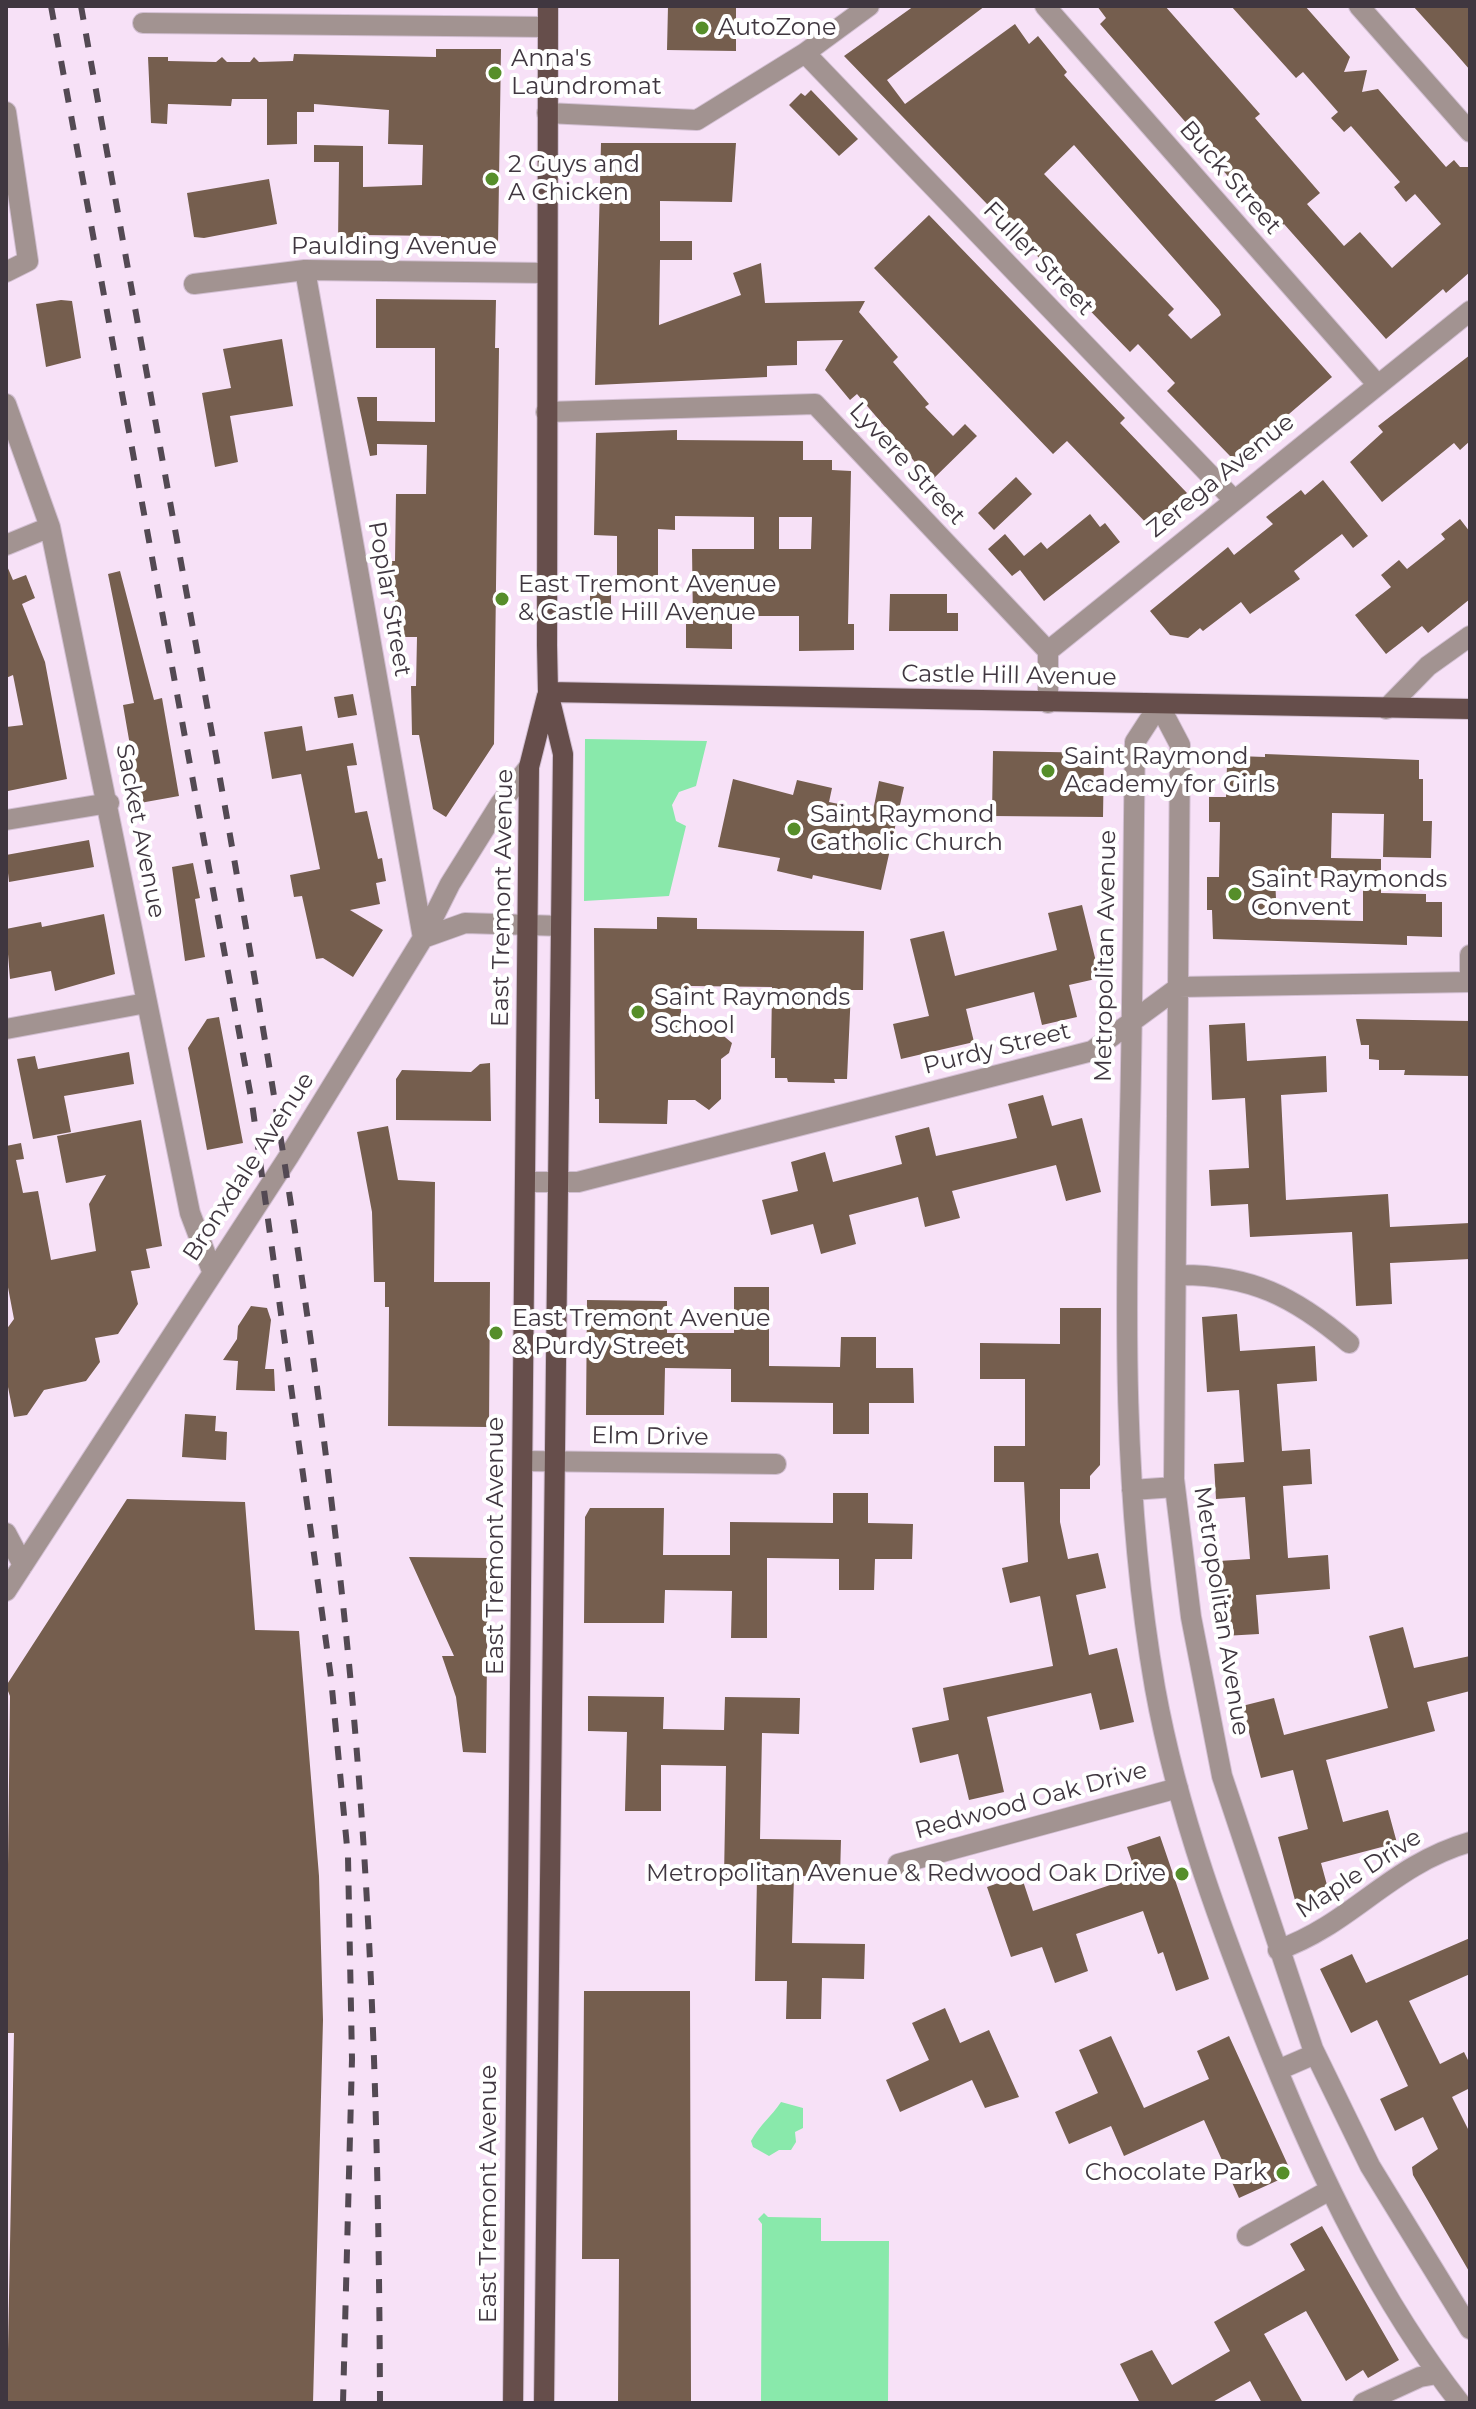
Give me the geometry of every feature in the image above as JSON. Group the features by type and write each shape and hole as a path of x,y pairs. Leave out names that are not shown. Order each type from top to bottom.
{"main road":[{"name":"East Tremont Avenue","path":"544,2403 563,754 548,692 548,6"},
{"name":"East Tremont Avenue","path":"513,2403 529,767 548,692"},
{"name":"Castle Hill Avenue","path":"548,692 1470,709"},
{"path":"521,1723 551,1724"},
{"path":"516,2041 548,2041"},
{"path":"514,2271 546,2270"}],"street":[{"path":"547,113 697,120 805,53 869,6"},
{"name":"Buck Street","path":"1045,6 1377,384"},
{"path":"1359,6 1470,132"},
{"path":"143,23 547,27"},
{"name":"Fuller Street","path":"805,53 1234,500"},
{"path":"6,112 28,261 6,272"},
{"name":"Paulding Avenue","path":"194,284 305,270 546,273"},
{"name":"Poplar Street","path":"305,270 423,938"},
{"name":"Zerega Avenue","path":"1048,651 1470,311"},
{"name":"Sacket Avenue","path":"6,404 50,527 109,803 146,1003 190,1213 212,1271"},
{"name":"Lyvere Street","path":"546,412 815,404 1048,651"},
{"path":"6,545 50,527"},
{"path":"1386,709 1428,666 1470,636"},
{"path":"1048,651 1048,703"},
{"name":"Metropolitan Avenue","path":"1460,2403 1437,2374 1328,2191 1212,1905 1178,1788 1156,1691 1145,1620 1132,1490 1125,1329 1135,742 1159,705 1180,745 1175,1487 1191,1617 1222,1776 1315,2054 1370,2166 1470,2329"},
{"name":"Bronxdale Avenue","path":"6,1591 289,1156 423,938 450,884 500,804 529,767"},
{"path":"6,820 109,803"},
{"path":"423,938 465,923 561,926"},
{"path":"1179,987 1470,982 1470,955"},
{"name":"Purdy Street","path":"526,1182 578,1182 1092,1051 1179,987"},
{"path":"6,1029 146,1003"},
{"path":"1177,1275 1204,1274 1249,1282 1293,1300 1349,1343"},
{"name":"Elm Drive","path":"523,1461 776,1464"},
{"path":"1132,1490 1175,1487"},
{"path":"6,1533 23,1565"},
{"name":"Redwood Oak Drive","path":"898,1864 1178,1788"},
{"name":"Maple Drive","path":"1278,1950 1313,1937 1427,1856 1470,1842"},
{"path":"1278,2070 1315,2054"},
{"path":"1247,2236 1328,2191"},
{"path":"1363,2403 1420,2377 1437,2374"}],"green space":[{"path":"585,739 707,741 696,786 679,792 672,805 676,821 686,826 669,896 584,901"},
{"path":"781,2102 803,2108 803,2128 795,2132 796,2142 791,2150 779,2150 769,2156 753,2147 751,2141"},
{"path":"764,2213 768,2217 821,2218 821,2241 889,2241 888,2403 761,2403 762,2224 758,2219"}],"building":[{"name":"AutoZone","path":"668,6 736,6 736,51 667,50"},
{"path":"914,6 985,6 887,80 905,104 1015,24 1029,44 1038,36 1067,72 1064,75 1332,377 1239,457 1230,456 1167,391 1175,383 1138,344 1130,352 844,56","holes":["1074,145 1221,315 1191,339 1168,315 1174,309 1044,174"]},
{"path":"1097,6 1165,6 1260,114 1255,118 1320,193 1307,204 1344,246 1360,232 1392,268 1441,224 1415,194 1406,202 1394,187 1400,182 1351,126 1344,132 1331,118 1338,112 1303,72 1296,78 1231,6 1305,6 1350,57 1344,72 1367,70 1362,92 1378,89 1446,167 1454,160 1460,167 1470,167 1470,272 1446,293 1443,289 1386,339 1284,224 1276,231 1233,182 1220,167 1222,164 1100,24 1106,18"},
{"path":"1413,6 1470,6 1470,70 1450,47"},
{"path":"436,49 501,49 498,245 441,244 441,236 360,235 360,242 338,242 339,162 314,162 314,145 363,146 363,187 422,185 423,145 388,144 389,110 314,104 314,112 297,112 297,144 267,145 267,99 232,99 231,106 168,104 167,124 151,123 148,57 168,57 168,61 216,62 222,57 227,62 250,62 254,57 259,62 293,61 294,54 436,57"},
{"path":"811,90 858,139 839,156 789,105 801,93 805,96"},
{"path":"601,143 736,143 732,202 660,201 660,241 692,241 692,260 660,260 659,325 741,295 733,273 761,263 765,303 865,301 859,312 898,357 893,362 929,404 925,407 953,436 965,424 977,436 931,481 857,394 850,400 825,370 843,340 797,341 797,365 767,366 767,377 595,385"},
{"path":"269,179 277,224 204,238 194,237 187,193"},
{"path":"929,215 1125,418 1120,423 1187,493 1151,528 1067,441 1053,454 874,268"},
{"path":"376,299 496,300 495,348 499,348 494,744 446,817 433,809 419,735 412,735 411,686 416,686 417,637 401,637 388,561 395,561 396,494 426,494 427,445 377,444 377,455 370,456 357,397 377,397 377,421 435,422 435,348 376,348"},
{"path":"72,301 81,358 46,367 36,304"},
{"path":"282,339 293,406 230,416 238,462 215,467 202,393 231,388 223,349"},
{"path":"1470,355 1470,441 1460,450 1454,443 1382,502 1350,462 1383,432 1378,426"},
{"path":"677,430 677,440 803,441 803,460 832,460 832,470 851,471 848,624 854,624 854,650 799,651 799,616 732,616 732,649 686,648 686,624 693,624 692,549 754,549 754,517 675,516 675,530 658,529 658,578 617,578 617,536 594,535 596,433","holes":["779,517 812,517 811,549 779,549"]},
{"path":"1016,477 1032,494 994,530 978,513"},
{"path":"1323,480 1368,536 1353,548 1342,534 1294,571 1300,579 1250,614 1241,602 1203,631 1200,628 1188,638 1170,635 1150,611 1228,547 1234,555 1273,524 1266,517 1301,490 1305,495"},
{"path":"1090,514 1100,527 1105,523 1120,542 1044,601 1020,570 1012,576 988,549 1005,534 1024,556 1041,542 1047,549"},
{"path":"1460,519 1470,532 1470,599 1428,633 1422,626 1386,654 1355,615 1391,587 1381,575 1399,560 1407,569 1445,539 1441,534"},
{"path":"7,566 13,580 26,575 35,598 22,604 45,662 67,779 8,791 6,727 23,725 13,675 6,678"},
{"path":"120,571 154,700 162,698 179,796 140,803 123,705 134,703 108,574"},
{"path":"590,585 611,585 611,614 590,614"},
{"path":"890,594 947,594 947,613 958,613 958,631 889,631"},
{"path":"353,694 357,715 338,718 334,697"},
{"path":"302,726 306,751 353,743 357,765 347,766 355,813 367,811 378,859 382,858 386,881 376,883 380,904 350,910 383,930 353,977 323,958 316,959 302,896 294,897 290,875 320,869 301,774 272,779 264,732"},
{"name":"Saint Raymond Academy for Girls","path":"993,751 1104,753 1103,817 992,816"},
{"path":"1265,754 1419,760 1419,779 1423,779 1423,821 1432,821 1431,858 1383,857 1384,814 1332,813 1331,858 1381,859 1381,893 1426,894 1426,902 1442,902 1442,937 1407,936 1407,945 1213,939 1212,910 1207,910 1207,877 1219,877 1220,822 1209,822 1209,797 1226,797 1227,765 1237,765 1237,756 1265,757","holes":["1275,877 1363,879 1363,921 1271,919 1276,899"]},
{"name":"Saint Raymond Catholic Church","path":"733,779 793,795 797,780 832,788 829,802 873,811 879,781 904,787 881,890 813,875 812,879 777,871 780,858 718,847"},
{"path":"89,840 94,867 9,882 6,855"},
{"path":"193,863 200,898 195,899 205,957 185,961 172,867"},
{"path":"1082,905 1100,978 1069,985 1077,1017 1042,1025 1034,992 966,1009 974,1042 901,1059 893,1024 929,1016 910,939 944,931 955,976 1057,950 1048,913"},
{"path":"104,914 115,974 55,991 51,971 10,979 6,929 41,922 42,927"},
{"name":"Saint Raymonds School","path":"657,917 697,918 697,929 864,931 863,990 851,990 847,1079 834,1079 835,1083 788,1082 787,1078 775,1078 775,1058 771,1058 772,987 691,986 691,991 681,991 681,1032 719,1032 732,1043 729,1053 721,1059 721,1099 709,1110 695,1100 668,1100 667,1124 599,1123 599,1099 595,1099 594,928 657,929"},
{"path":"219,1017 243,1143 207,1150 188,1048 207,1019"},
{"path":"1356,1019 1470,1021 1470,1076 1404,1075 1405,1070 1379,1070 1379,1060 1369,1059 1369,1045 1361,1045"},
{"path":"1245,1023 1247,1061 1326,1056 1327,1092 1281,1095 1286,1200 1388,1194 1390,1227 1470,1223 1470,1259 1390,1263 1392,1304 1356,1306 1352,1232 1250,1237 1248,1204 1211,1206 1209,1170 1249,1168 1245,1098 1212,1100 1209,1025"},
{"path":"129,1052 134,1084 64,1096 71,1132 33,1139 17,1059 35,1056 38,1069"},
{"path":"490,1063 491,1121 396,1120 396,1079 402,1070 471,1072 480,1064"},
{"path":"1043,1095 1052,1126 1082,1118 1101,1192 1066,1201 1056,1165 952,1191 960,1218 925,1227 918,1197 849,1215 856,1244 821,1254 813,1224 771,1235 762,1200 798,1191 791,1162 825,1152 833,1182 902,1164 895,1136 929,1127 936,1156 1017,1138 1008,1104"},
{"path":"141,1120 162,1246 146,1249 150,1268 131,1271 138,1304 118,1334 95,1338 100,1362 86,1381 44,1390 27,1415 14,1417 6,1377 6,1330 14,1319 6,1277 6,1146 21,1143 24,1159 16,1160 23,1193 38,1191 51,1260 96,1251 89,1204 106,1175 66,1183 57,1136"},
{"path":"388,1126 398,1180 435,1182 434,1282 490,1282 489,1427 388,1426 389,1307 385,1307 385,1282 374,1282 372,1212 357,1132"},
{"path":"734,1287 769,1287 769,1366 840,1367 841,1337 876,1337 876,1368 913,1368 914,1403 869,1403 869,1434 833,1434 833,1403 731,1402 731,1369 665,1368 664,1415 586,1415 587,1300 667,1301 667,1333 734,1333"},
{"path":"251,1306 267,1308 271,1320 265,1369 274,1369 275,1391 236,1390 238,1361 223,1360 237,1339 238,1326"},
{"path":"1060,1308 1101,1308 1100,1465 1090,1476 1090,1489 1060,1489 1060,1522 1068,1559 1098,1553 1106,1588 1076,1595 1089,1655 1117,1648 1134,1722 1100,1730 1091,1693 987,1717 1004,1792 969,1800 958,1754 920,1763 912,1728 949,1720 943,1688 1053,1666 1040,1596 1010,1603 1002,1568 1028,1562 1024,1482 994,1482 994,1446 1025,1446 1025,1379 980,1379 980,1343 1060,1344"},
{"path":"1237,1314 1240,1351 1315,1346 1317,1381 1277,1384 1282,1451 1310,1449 1312,1484 1283,1486 1288,1558 1328,1555 1330,1589 1256,1595 1259,1634 1224,1636 1219,1561 1250,1559 1245,1497 1216,1499 1214,1464 1244,1462 1239,1390 1207,1392 1202,1317"},
{"path":"185,1414 216,1416 215,1431 227,1432 226,1460 182,1457"},
{"path":"833,1493 868,1493 868,1523 913,1524 912,1559 875,1559 874,1590 839,1590 839,1559 767,1558 767,1638 731,1638 732,1591 665,1590 664,1623 584,1623 585,1517 590,1508 664,1508 663,1555 730,1555 730,1522 833,1523"},
{"path":"127,1499 245,1502 255,1630 299,1631 319,1876 323,2020 313,2403 7,2403 14,2033 6,2033 10,1696 6,1686"},
{"path":"409,1557 488,1558 486,1753 463,1752 456,1697 442,1656 454,1656"},
{"path":"1403,1627 1414,1668 1470,1656 1470,1691 1427,1702 1435,1731 1326,1760 1343,1822 1388,1810 1397,1843 1321,1863 1330,1896 1296,1904 1278,1837 1308,1829 1293,1770 1261,1778 1242,1706 1274,1698 1284,1735 1388,1708 1369,1636"},
{"path":"588,1696 664,1697 663,1729 724,1730 725,1697 800,1698 799,1734 762,1733 760,1839 841,1840 840,1876 794,1876 792,1943 865,1944 864,1979 822,1978 821,2019 786,2019 787,1981 755,1981 757,1877 724,1877 726,1766 661,1765 661,1811 625,1811 627,1732 588,1731"},
{"path":"1160,1836 1209,1979 1176,1991 1163,1952 1158,1954 1143,1911 1076,1934 1088,1971 1055,1983 1042,1947 1011,1957 987,1887 1021,1875 1033,1911 1137,1876 1127,1847"},
{"path":"1470,1938 1470,1974 1409,2001 1440,2064 1464,2052 1470,2064 1470,2088 1452,2097 1470,2133 1470,2273 1413,2175 1412,2167 1438,2149 1423,2117 1395,2131 1380,2099 1408,2086 1377,2020 1351,2033 1320,1969 1352,1954 1366,1983"},
{"path":"584,1991 690,1991 691,2403 618,2403 619,2259 582,2259"},
{"path":"945,2008 960,2043 989,2030 1019,2097 985,2108 972,2080 900,2112 886,2080 929,2060 912,2023"},
{"path":"1111,2036 1144,2108 1209,2079 1197,2051 1229,2036 1292,2174 1239,2198 1204,2120 1124,2156 1111,2126 1069,2144 1055,2112 1098,2093 1079,2050"},
{"path":"1322,2226 1399,2360 1368,2378 1363,2370 1346,2381 1306,2311 1264,2334 1303,2403 1262,2403 1250,2381 1211,2403 1140,2403 1120,2364 1152,2350 1172,2385 1230,2351 1214,2322 1305,2270 1290,2244"}],"railway":[{"path":"51,6 252,1103 331,1678 348,1857 352,2059 343,2403"},
{"path":"81,6 249,943 323,1429 350,1674 364,1856 376,2129 380,2403"}],"place":[{"name":"AutoZone","path":"702,28"},
{"name":"Anna's Laundromat","path":"495,73"},
{"name":"2 Guys and A Chicken","path":"492,179"},
{"name":"East Tremont Avenue & Castle Hill Avenue","path":"502,599"},
{"name":"Saint Raymond Academy for Girls","path":"1048,771"},
{"name":"Saint Raymond Catholic Church","path":"794,829"},
{"name":"Saint Raymonds Convent","path":"1235,894"},
{"name":"Saint Raymonds School","path":"638,1012"},
{"name":"East Tremont Avenue & Purdy Street","path":"496,1333"},
{"name":"Metropolitan Avenue & Redwood Oak Drive","path":"1182,1874"},
{"name":"Chocolate Park","path":"1283,2173"}]}
